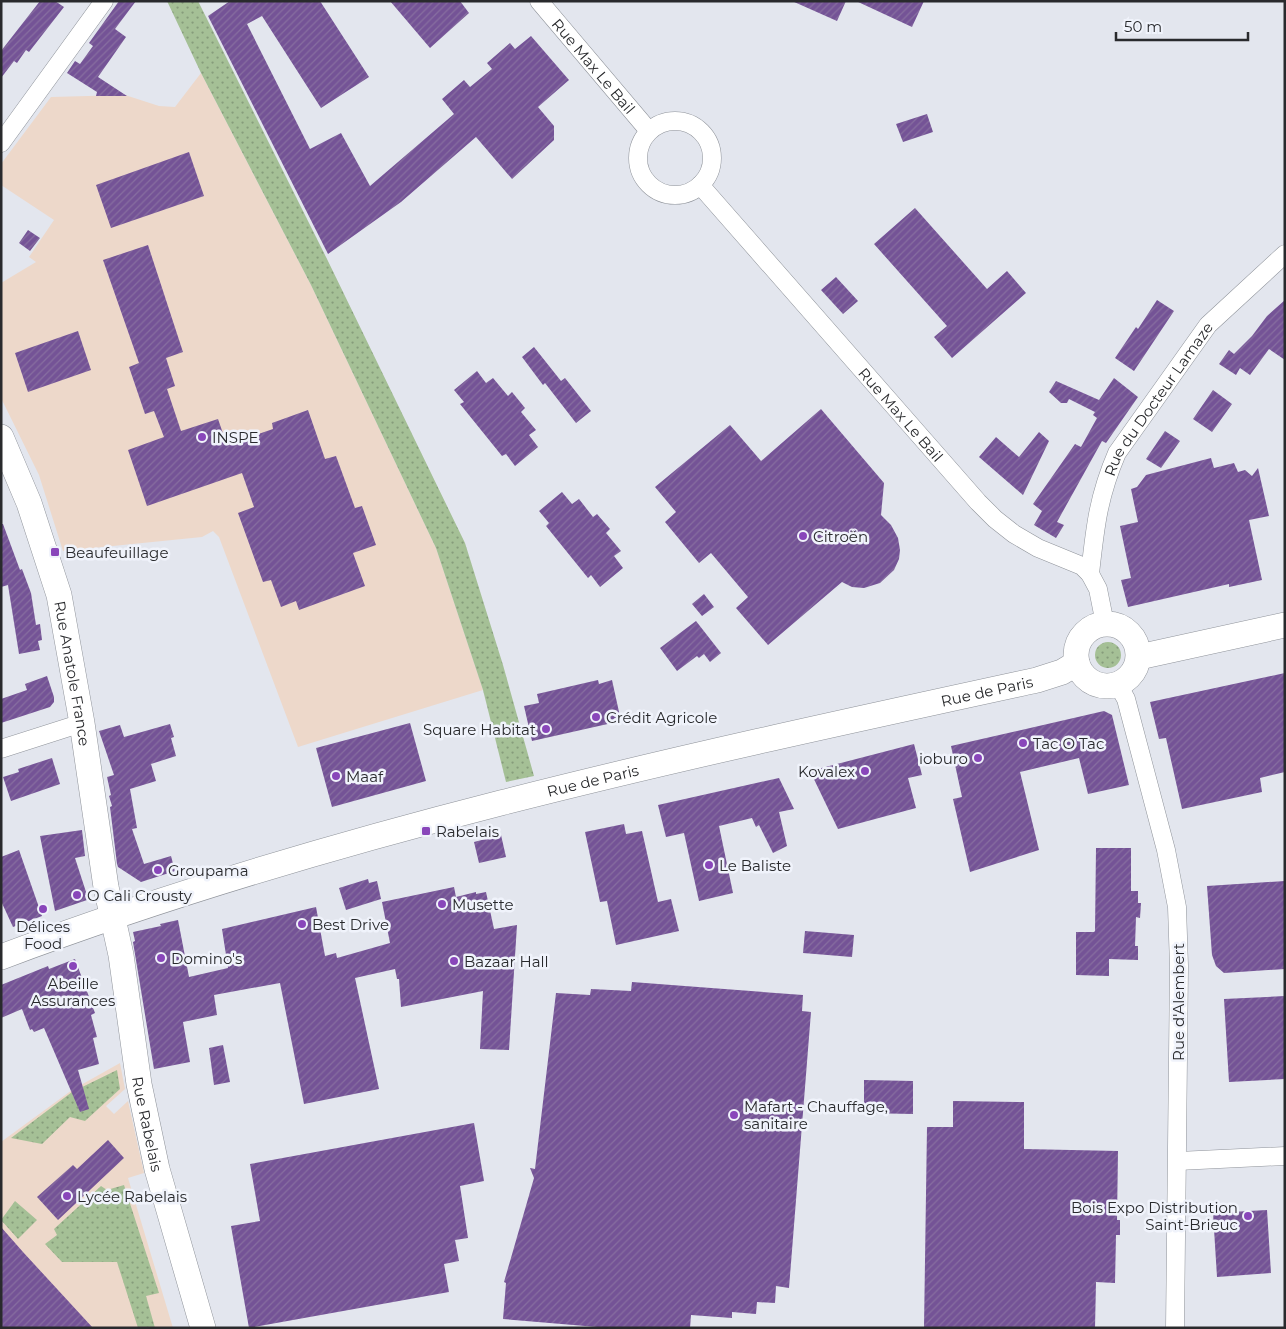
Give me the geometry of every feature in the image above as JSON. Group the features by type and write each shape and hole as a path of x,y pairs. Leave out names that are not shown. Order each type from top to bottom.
{"main road":[{"name":"Rue Anatole France","path":"1,437 29,503 59,595 82,723 103,868 112,916"},
{"path":"1105,624 1116,625 1133,637 1139,657 1137,666 1126,680 1118,685 1108,687 1088,680 1081,673 1076,654 1082,637 1088,630 1105,624"},
{"path":"1139,657 1285,625"},
{"name":"Rue de Paris","path":"1,957 112,916 235,876 448,816 817,727 1037,680 1062,672 1077,663"},
{"name":"Rue Rabelais","path":"112,916 121,955 139,1084 157,1169 203,1328"}],"street":[{"path":"1,143 104,1"},
{"name":"Rue Max Le Bail","path":"539,1 650,131"},
{"path":"676,121 691,125 702,133 710,147 712,159 708,174 700,185 688,193 673,195 660,192 648,184 640,172 637,156 641,141 650,131 662,123 676,121"},
{"name":"Rue Max Le Bail","path":"700,185 995,519 1014,534 1038,548 1082,566 1090,574"},
{"name":"Rue du Docteur Lamaze","path":"1090,574 1097,513 1108,474 1117,453 1208,325 1285,254"},
{"path":"1090,574 1098,589 1105,624"},
{"name":"Rue d'Alembert","path":"1118,685 1126,699 1164,841 1177,907 1179,966 1175,1328"},
{"path":"1,749 82,723"},
{"path":"1178,1161 1285,1156"}],"shaded area":[{"name":"INSPE","path":"201,73 311,285 436,548 483,690 298,747 219,537 213,531 202,537 63,551 39,475 1,398 1,283 36,262 29,257 54,220 1,185 1,164 51,97 125,95 159,106 175,107"},
{"name":"Lycée Rabelais","path":"120,1063 125,1089 106,1106 114,1114 128,1101 144,1173 128,1178 173,1328 1,1328 1,1142 72,1090"}],"green space":[{"path":"167,1 198,1 327,259 465,543 503,665 534,776 506,782 483,690 436,548 311,285 201,73"},
{"path":"1108,642 1117,646 1121,655 1117,664 1108,668 1099,664 1095,655 1099,646"},
{"path":"117,1070 120,1089 85,1121 70,1117 42,1144 11,1138 72,1092"},
{"path":"124,1185 159,1293 146,1296 155,1328 138,1328 117,1262 62,1262 45,1244 57,1235 54,1229 101,1186 107,1190"},
{"path":"15,1201 37,1220 18,1239 1,1220"}],"building":[{"path":"40,1 55,1 64,7 29,52 26,50 17,63 14,61 1,78 1,51"},
{"path":"119,1 136,1 115,29 126,37 98,77 127,96 96,96 97,92 67,73 75,61 80,64 93,46 89,43"},
{"path":"230,1 320,1 369,77 321,108 262,16 247,24 310,149 341,133 370,186 454,114 442,99 464,80 470,87 492,69 487,63 510,43 515,49 531,36 569,80 538,107 554,126 554,140 512,179 476,137 401,202 328,254 208,16"},
{"path":"390,1 460,1 469,13 430,48"},
{"path":"792,1 846,1 837,21"},
{"path":"856,1 924,1 912,27"},
{"path":"927,114 933,132 903,142 896,124"},
{"path":"189,152 204,196 111,228 96,185"},
{"path":"915,208 987,289 1007,271 1026,293 952,358 934,337 947,326 874,244"},
{"path":"28,230 40,238 30,251 19,243"},
{"path":"148,245 183,352 166,358 175,386 167,389 181,431 218,419 227,445 273,429 272,423 308,410 325,459 336,456 355,508 362,506 376,545 353,553 365,586 299,610 296,601 281,607 271,580 263,582 238,513 254,507 242,473 147,506 128,450 164,437 154,411 145,414 129,367 139,363 103,260"},
{"path":"836,277 858,301 843,314 821,290"},
{"path":"1157,300 1174,311 1134,371 1115,358 1136,327 1138,329"},
{"path":"1285,300 1285,360 1269,349 1250,375 1240,368 1236,375 1219,364 1229,350 1234,354 1252,336 1267,316"},
{"path":"78,331 91,370 28,392 15,353"},
{"path":"534,347 561,381 565,378 591,411 576,423 522,357"},
{"path":"477,371 486,383 493,378 508,396 512,392 525,408 521,412 536,430 529,435 538,447 515,466 506,454 502,456 460,404 464,402 454,390"},
{"path":"1114,378 1138,397 1106,443 1102,441 1057,522 1064,525 1056,538 1034,525 1042,511 1033,504 1075,444 1081,447 1097,418 1093,415 1095,412 1069,399 1067,403 1061,403 1049,392 1056,381 1099,400"},
{"path":"1213,390 1232,404 1212,432 1193,419"},
{"path":"821,409 884,483 881,515 891,525 898,538 899,559 894,570 880,583 864,588 852,587 842,582 768,645 736,608 748,597 711,553 699,563 665,522 676,512 655,487 730,425 761,461"},
{"path":"1165,431 1180,441 1161,468 1146,459"},
{"path":"1039,432 1049,441 1023,495 979,457 996,437 1019,457"},
{"path":"1211,458 1214,468 1234,463 1238,472 1245,470 1252,476 1258,468 1269,516 1249,520 1262,580 1229,587 1229,584 1128,607 1121,580 1131,578 1120,526 1138,522 1131,489 1137,487 1146,475"},
{"path":"562,492 572,504 579,499 593,517 597,514 610,529 606,533 621,551 614,556 623,568 600,587 591,575 588,578 546,526 549,523 539,511"},
{"path":"1,524 3,524 20,570 22,569 31,593 36,625 40,624 42,640 38,641 40,650 19,654 8,585 1,587"},
{"path":"704,594 714,607 702,616 692,604"},
{"path":"696,621 721,653 710,662 704,654 699,658 697,656 677,671 660,648"},
{"path":"1285,673 1285,772 1260,778 1262,792 1182,809 1166,738 1159,739 1150,702"},
{"path":"47,676 54,697 54,702 50,707 1,723 1,699 27,690 25,684"},
{"path":"598,680 599,684 612,680 621,721 532,741 524,706 539,703 537,694"},
{"path":"1104,711 1112,715 1129,785 1088,794 1079,758 1020,772 1039,850 970,872 953,799 962,797 951,746"},
{"path":"410,723 426,781 332,807 316,748"},
{"path":"170,724 174,737 171,738 176,756 151,764 156,781 130,789 137,828 132,829 144,864 171,856 175,871 141,882 118,867 117,864 110,807 112,806 109,796 111,795 107,777 114,775 99,731 120,725 124,737"},
{"path":"914,744 922,775 908,778 916,808 838,829 810,771"},
{"path":"52,758 60,784 11,801 3,777 19,772 18,769"},
{"name":"Le Baliste","path":"779,778 794,809 779,812 787,846 773,853 759,825 756,827 752,818 719,826 733,893 699,901 684,833 666,837 658,805"},
{"path":"624,824 626,834 642,831 658,902 671,899 679,931 616,945 607,901 600,902 585,832"},
{"path":"82,830 85,856 75,858 87,900 55,911 40,836"},
{"path":"501,835 506,857 479,863 474,842"},
{"path":"1096,848 1131,848 1131,891 1138,891 1138,903 1141,903 1140,918 1136,917 1135,946 1138,946 1138,960 1109,959 1109,976 1076,975 1076,932 1095,931"},
{"path":"19,850 42,916 13,927 1,901 1,857"},
{"path":"368,879 369,883 377,881 381,899 346,910 339,888"},
{"path":"1285,881 1285,969 1224,973 1216,966 1212,955 1207,886"},
{"path":"454,887 456,897 476,892 476,894 486,892 494,929 517,925 509,1050 480,1049 483,991 401,1007 399,979 397,979 395,969 355,978 379,1089 304,1104 280,983 214,995 217,1015 183,1022 190,1062 154,1069 133,942 135,941 133,932 178,920 189,977 228,968 222,929 316,907 325,956 336,953 337,958 390,943 382,902"},
{"path":"805,931 854,935 852,957 803,953"},
{"path":"75,959 95,1013 91,1015 97,1037 93,1038 99,1064 78,1070 89,1109 80,1112 44,1028 34,1032 32,1029 30,1030 22,1009 1,1018 1,985 48,966 49,969"},
{"path":"632,982 803,995 802,1011 811,1012 789,1288 776,1286 775,1303 757,1302 756,1314 732,1312 732,1318 691,1315 690,1328 609,1328 503,1319 506,1283 504,1282 534,1178 530,1168 535,1169 556,993 590,995 591,989 631,991"},
{"path":"1285,996 1285,1079 1229,1082 1224,999"},
{"path":"223,1045 230,1082 214,1085 209,1048"},
{"path":"864,1080 913,1081 913,1114 864,1113"},
{"path":"953,1101 1024,1102 1024,1149 1118,1151 1117,1220 1120,1220 1120,1235 1116,1235 1115,1283 1096,1282 1095,1328 924,1328 927,1127 953,1127"},
{"path":"474,1123 484,1181 460,1186 468,1238 455,1240 459,1261 444,1264 449,1292 249,1328 231,1226 260,1221 250,1164"},
{"path":"108,1140 124,1158 58,1220 37,1197 73,1165 77,1169"},
{"path":"1267,1210 1271,1273 1217,1277 1213,1213"},
{"path":"1,1227 23,1252 93,1328 1,1328"}],"place":[{"name":"INSPE","path":"202,437"},
{"name":"Citroën","path":"803,536"},
{"name":"Beaufeuillage","path":"55,552"},
{"name":"Crédit Agricole","path":"596,717"},
{"name":"Square Habitat","path":"546,729"},
{"name":"Tac O Tac","path":"1023,743"},
{"name":"ioburo","path":"978,758"},
{"name":"Kovalex","path":"865,771"},
{"name":"Maaf","path":"336,776"},
{"name":"Rabelais","path":"426,831"},
{"name":"Le Baliste","path":"709,865"},
{"name":"Groupama","path":"158,870"},
{"name":"O Cali Crousty","path":"77,895"},
{"name":"Musette","path":"442,904"},
{"name":"Délices Food","path":"43,909"},
{"name":"Best Drive","path":"302,924"},
{"name":"Domino's","path":"161,958"},
{"name":"Bazaar Hall","path":"454,961"},
{"name":"Abeille Assurances","path":"73,966"},
{"name":"Mafart - Chauffage, sanitaire","path":"734,1115"},
{"name":"Lycée Rabelais","path":"67,1196"},
{"name":"Bois Expo Distribution Saint-Brieuc","path":"1248,1216"}]}
